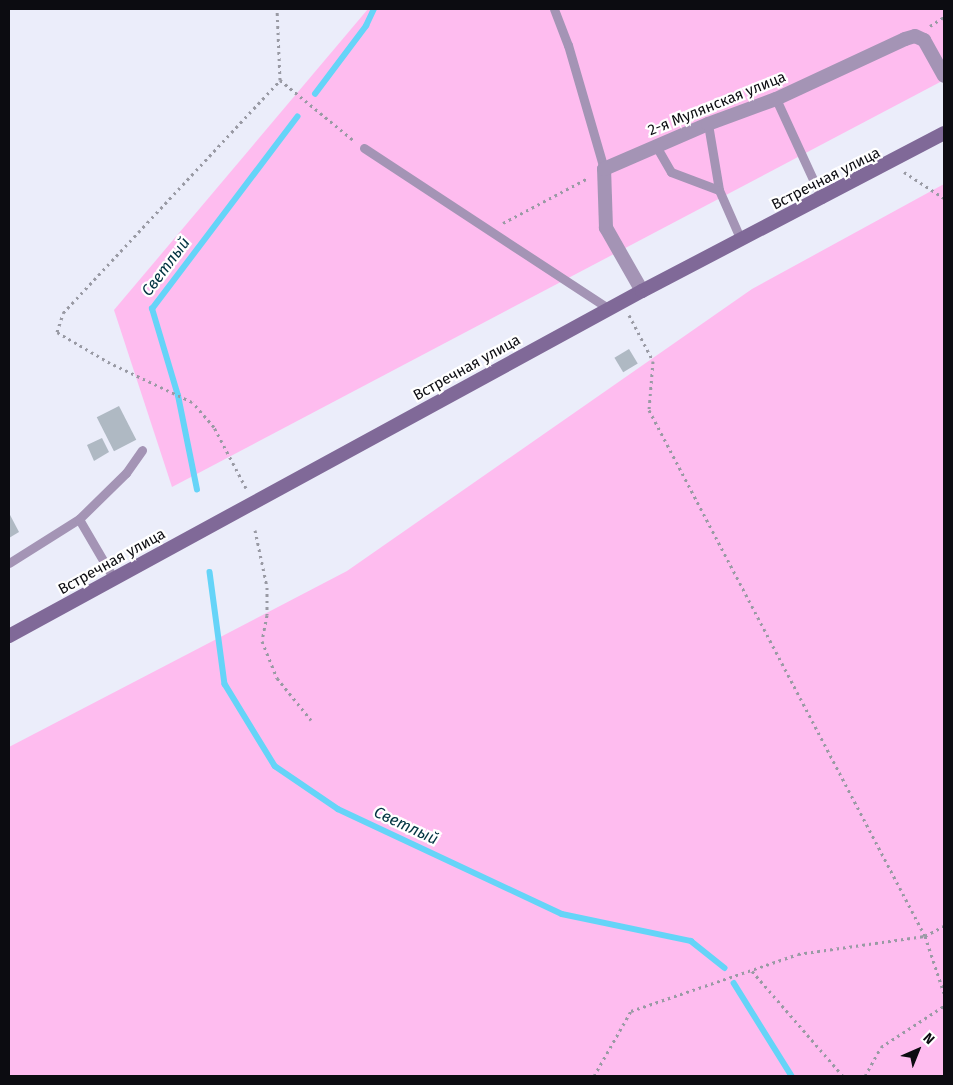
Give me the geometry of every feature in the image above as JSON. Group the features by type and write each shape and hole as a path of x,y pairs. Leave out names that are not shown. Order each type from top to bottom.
{"main road":[{"name":"Встречная улица","path":"9,636 642,290 891,164 944,133"}],"street":[{"name":"2-я Мулянская улица","path":"604,169 708,124 776,99 915,36 931,49 944,76"},
{"path":"604,169 606,228 642,290"}],"lane":[{"path":"554,9 568,45 604,169"},
{"path":"776,99 822,199"},
{"path":"708,124 718,190 741,240"},
{"path":"656,146 671,172 718,190"},
{"path":"364,148 488,232 609,309"},
{"path":"9,563 79,519 126,473 142,450"},
{"path":"79,519 114,580"}],"path":[{"path":"253,502 214,427 192,402 164,390 57,332 63,313 280,80 277,9"},
{"path":"280,80 364,148"},
{"path":"891,164 944,198"},
{"path":"488,232 604,169"},
{"path":"622,302 653,361 649,410 925,936 944,993"},
{"path":"255,530 267,587 267,616 262,641 277,678 311,720"},
{"path":"594,1076 631,1012 798,954 925,936 944,926"},
{"path":"752,971 843,1076"},
{"path":"864,1076 881,1047 944,1006"}],"shaded area":[{"path":"368,9 944,9 944,80 172,487 114,310"},
{"path":"944,184 944,1076 9,1076 9,747 347,571 752,289"}],"building":[{"path":"629,349 638,364 623,372 614,358"},
{"path":"119,406 136,440 114,451 97,417"},
{"path":"102,438 109,452 94,461 87,445"},
{"path":"9,513 19,532 9,538"}],"waterway":[{"name":"Светлый","path":"315,94 366,26 374,9"},
{"name":"Светлый","path":"197,490 178,396 152,309 297,117"},
{"name":"Светлый","path":"210,572 225,684 275,766 338,809 562,914 691,941 725,968"},
{"path":"734,983 792,1076"}]}
